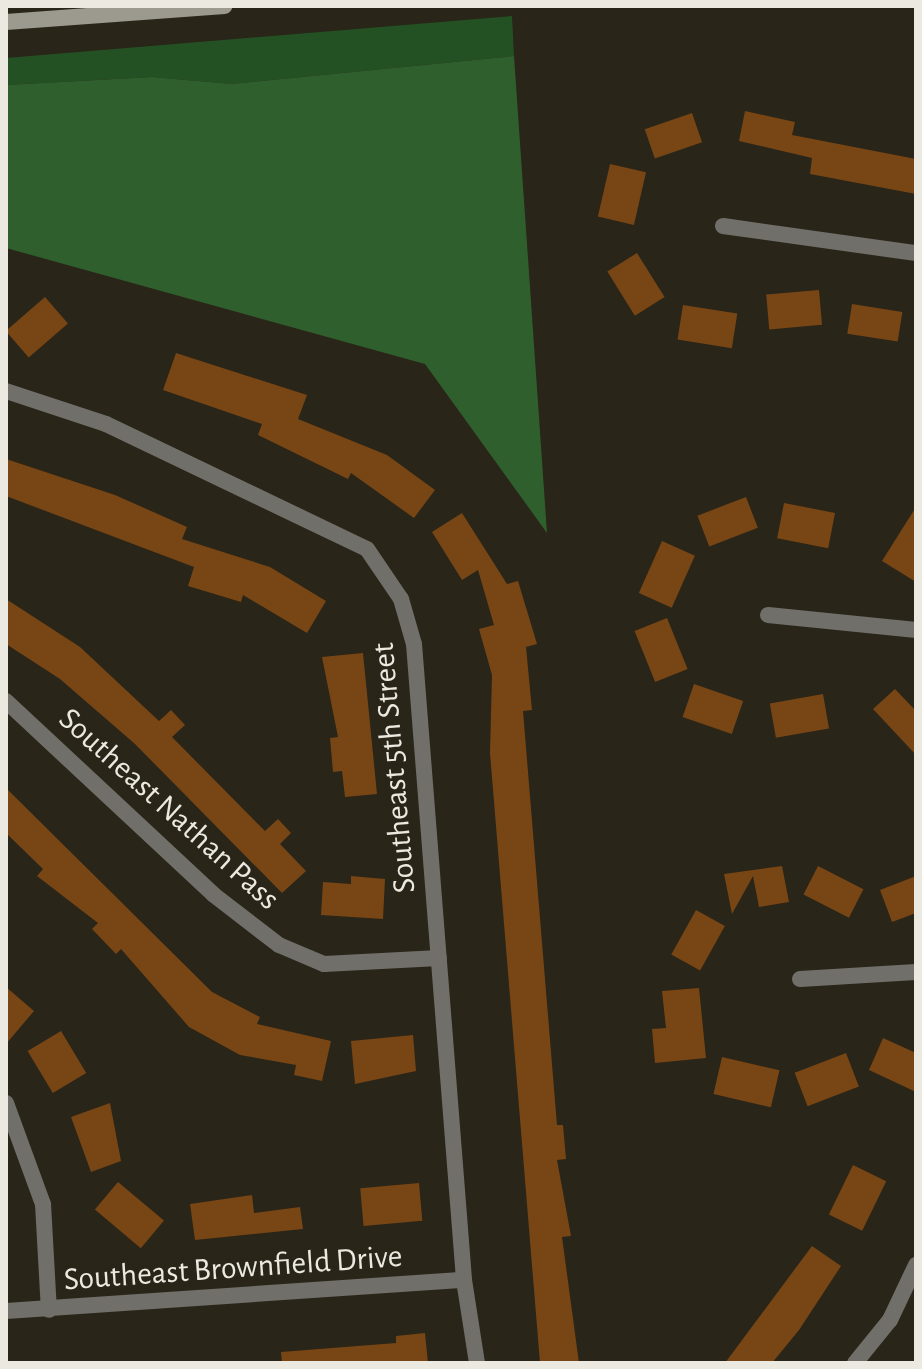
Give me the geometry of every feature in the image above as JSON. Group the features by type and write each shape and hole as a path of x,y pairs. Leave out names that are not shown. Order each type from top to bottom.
{"main road":[{"path":"6,22 224,6"}],"street":[{"path":"723,226 916,253"},
{"name":"Southeast 5th Street","path":"6,391 106,424 367,549 401,599 414,644 464,1280 477,1363"},
{"path":"768,615 916,630"},
{"name":"Southeast Nathan Pass","path":"6,701 214,895 279,945 324,964 439,958"},
{"path":"800,979 916,972"},
{"path":"6,1103 43,1204 49,1310"},
{"path":"855,1363 890,1320 916,1265"},
{"name":"Southeast Brownfield Drive","path":"6,1311 464,1280"}],"green space":[{"path":"512,16 514,56 232,84 152,77 6,85 6,58"},
{"path":"514,56 547,533 425,364 6,248 6,85 152,77 232,84"}],"building":[{"path":"745,111 795,122 792,135 916,159 916,194 810,174 812,158 739,141"},
{"path":"692,113 702,142 655,159 645,129"},
{"path":"610,164 646,172 634,225 598,217"},
{"path":"637,253 665,297 635,316 607,272"},
{"path":"819,290 822,325 769,329 766,295"},
{"path":"45,297 68,323 29,358 6,331"},
{"path":"852,304 902,312 898,342 847,334"},
{"path":"683,305 737,314 732,348 678,340"},
{"path":"176,353 307,395 298,419 387,455 435,490 414,518 351,473 348,479 258,435 262,424 163,390"},
{"path":"6,459 115,495 187,527 182,539 270,567 326,601 307,633 243,595 241,602 188,586 194,567 6,496"},
{"path":"746,497 758,528 709,546 697,516"},
{"path":"784,503 835,513 828,548 777,538"},
{"path":"916,507 916,582 882,561"},
{"path":"462,513 507,584 518,581 537,644 526,647 532,710 523,711 557,1125 563,1125 566,1159 557,1160 571,1236 562,1237 579,1363 540,1363 490,753 492,675 479,629 494,625 478,570 462,580 432,532"},
{"path":"662,541 695,556 672,608 639,593"},
{"path":"6,599 80,647 159,721 171,710 185,725 172,737 265,831 278,819 291,833 280,844 306,871 282,893 135,744 60,679 6,644"},
{"path":"667,618 688,669 655,682 635,631"},
{"path":"363,653 377,794 345,797 342,771 333,772 330,738 338,737 322,657"},
{"path":"694,684 743,701 732,734 683,717"},
{"path":"895,689 916,711 916,755 873,709"},
{"path":"823,694 829,728 776,738 770,703"},
{"path":"6,788 212,992 260,1017 257,1024 331,1041 322,1081 294,1075 296,1065 240,1055 189,1027 121,949 116,954 92,929 98,923 37,876 43,869 6,833"},
{"path":"782,866 789,902 759,907 753,876 732,914 724,874"},
{"path":"818,866 863,889 849,918 803,895"},
{"path":"351,876 385,879 383,919 321,915 323,882 351,884"},
{"path":"916,876 916,913 892,922 880,890"},
{"path":"696,910 725,926 700,971 671,955"},
{"path":"6,987 34,1011 6,1044"},
{"path":"699,988 706,1058 655,1063 652,1029 666,1028 662,991"},
{"path":"61,1031 86,1073 53,1093 28,1051"},
{"path":"413,1035 416,1071 355,1084 351,1041"},
{"path":"883,1038 916,1053 916,1092 869,1070"},
{"path":"846,1053 859,1087 808,1106 795,1073"},
{"path":"722,1057 779,1070 771,1107 713,1094"},
{"path":"110,1103 121,1161 91,1172 71,1117"},
{"path":"853,1165 886,1181 862,1231 829,1214"},
{"path":"118,1182 164,1221 141,1248 95,1210"},
{"path":"419,1183 422,1221 364,1226 360,1188"},
{"path":"252,1195 254,1213 300,1207 303,1229 195,1240 190,1204"},
{"path":"812,1246 841,1266 799,1330 772,1363 725,1363"},
{"path":"425,1333 428,1363 282,1363 281,1352 396,1343 396,1336"}]}
